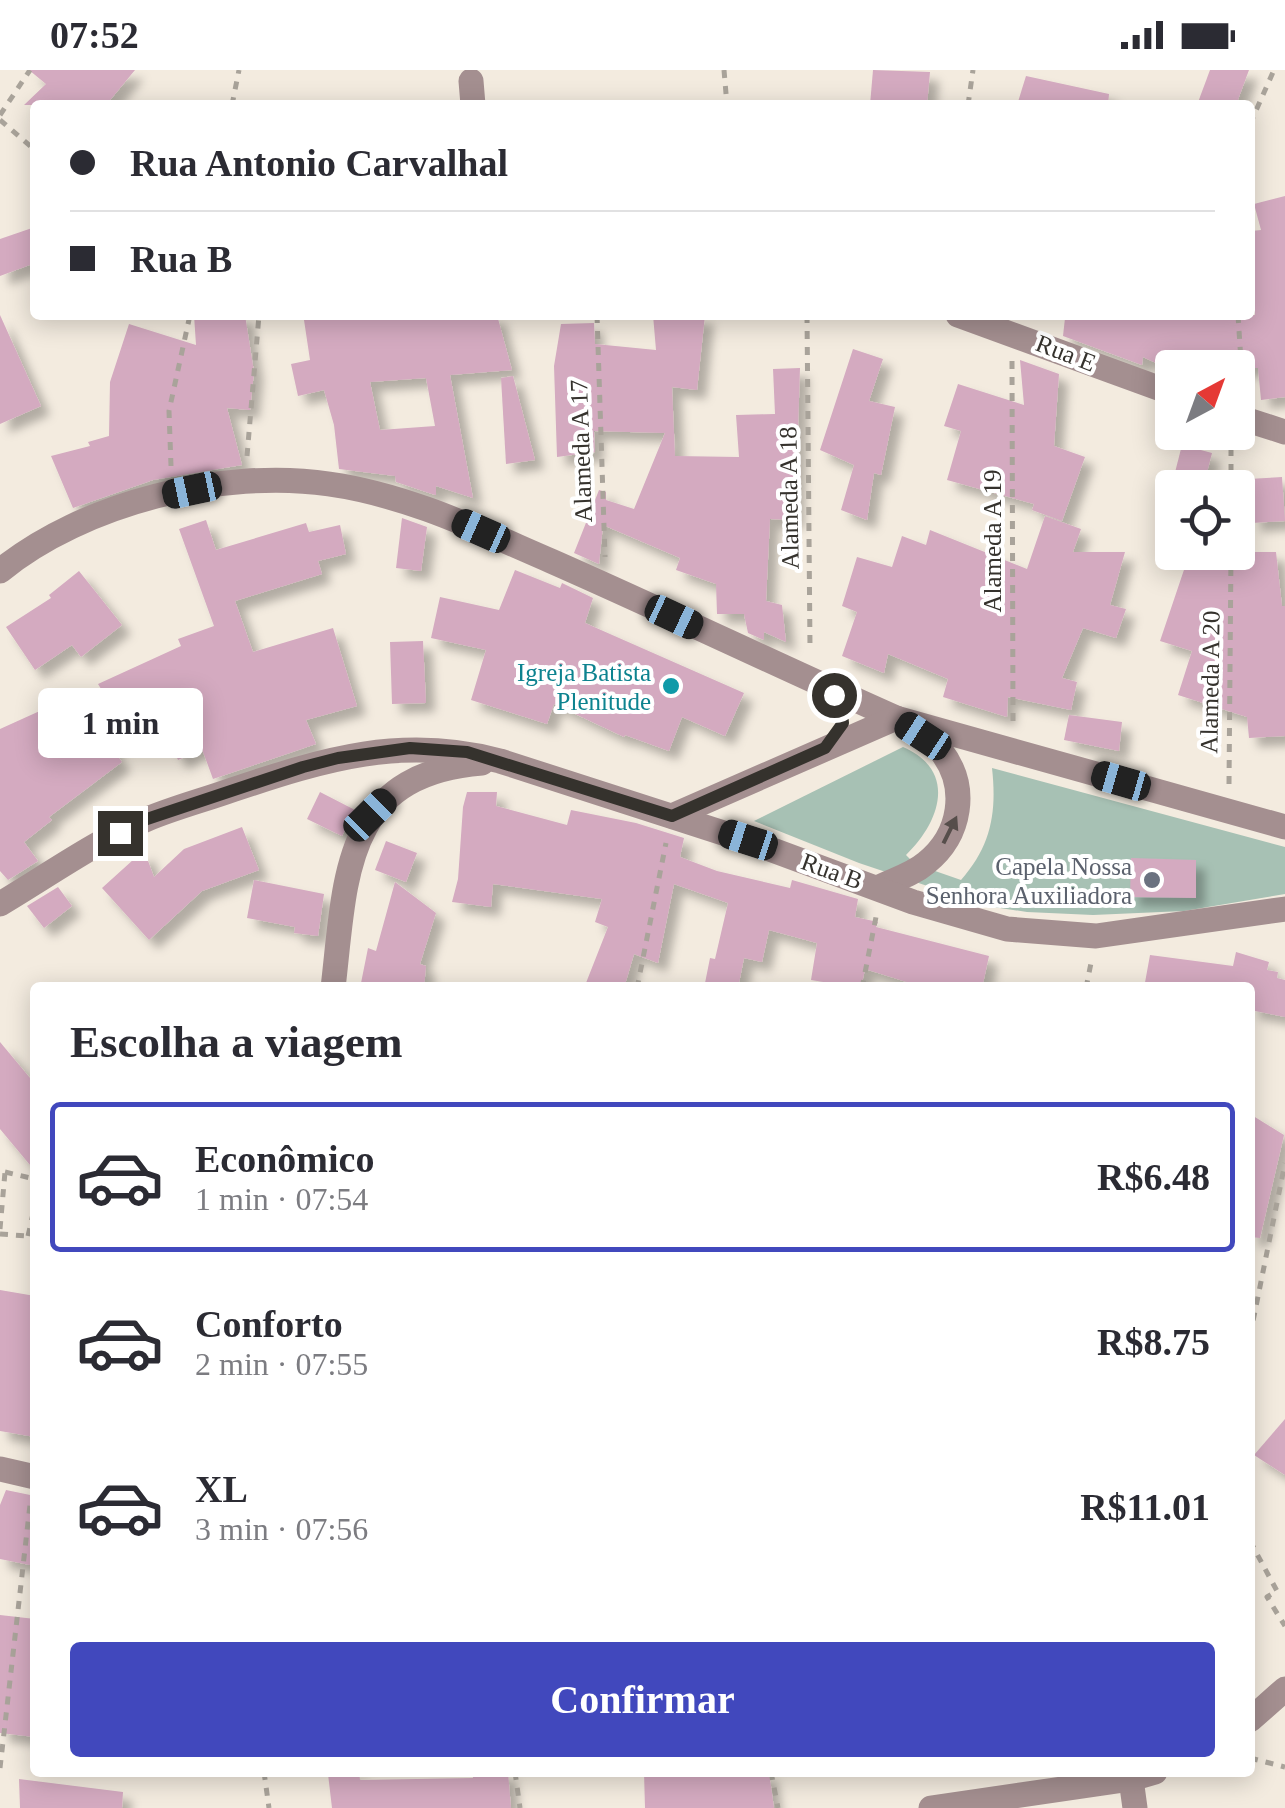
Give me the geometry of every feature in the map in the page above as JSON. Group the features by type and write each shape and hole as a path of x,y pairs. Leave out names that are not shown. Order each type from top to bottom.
{"street":[{"name":"Rua E","path":"973,320 1155,388"},
{"path":"1255,426 1285,432"},
{"path":"0,571 50,538 80,524 171,494 244,480 331,484 410,502 606,585 896,718 1285,827"},
{"path":"819,684 841,703 844,712 839,732 825,748"},
{"path":"672,816 896,718"},
{"path":"879,889 930,860 956,824 958,808 953,772 940,749 896,718"},
{"name":"Rua B","path":"0,904 147,819 303,767 352,755 410,748 467,752 500,761 994,926 1038,934 1096,936 1285,909"},
{"path":"334,982 348,868 370,815 392,793 414,780 446,768 500,761"},
{"path":"0,1469 30,1476"},
{"path":"1255,1715 1285,1688"},
{"path":"931,1808 1136,1777"},
{"path":"1135,1808 1143,1777"}],"path":[{"path":"30,70 0,118 30,145"},
{"path":"233,100 240,70"},
{"path":"724,70 726,100"},
{"path":"969,100 973,70"},
{"path":"1255,113 1274,70"},
{"path":"171,494 170,411 189,320"},
{"path":"244,480 259,320"},
{"name":"Alameda A 17","path":"596,320 606,585"},
{"name":"Alameda A 18","path":"807,320 819,684"},
{"path":"1238,320 1238,350"},
{"name":"Alameda A 19","path":"1012,333 1013,750"},
{"name":"Alameda A 20","path":"1229,812 1231,570"},
{"path":"637,982 672,816"},
{"path":"863,982 879,889"},
{"path":"1255,1311 1285,1163"},
{"path":"0,1165 6,1172 30,1178"},
{"path":"6,1172 0,1231 30,1239"},
{"path":"28,1236 30,1227"},
{"path":"0,1768 30,1511"},
{"path":"1255,1550 1278,1590 1267,1596 1285,1626"},
{"path":"1255,1759 1285,1767"},
{"path":"265,1777 270,1808"},
{"path":"516,1777 520,1808"},
{"path":"773,1777 778,1808"}],"green space":[{"path":"903,747 920,757 937,783 938,798 928,828 906,855 915,864 961,880 979,854 990,828 992,768 1285,847 1285,894 1184,911 1093,915 1027,912 987,906 859,863 754,821"}],"building":[{"path":"29,70 135,70 110,100 30,100 30,105 24,105 46,84"},
{"path":"873,70 930,72 927,100 870,100"},
{"path":"1210,70 1249,70 1238,100 1199,100"},
{"path":"1026,76 1109,94 1108,100 1019,100"},
{"path":"1285,196 1285,397 1261,400 1255,350 1155,350 1155,362 1143,357 1142,365 1063,336 1065,320 1255,320 1255,231 1261,230 1255,204"},
{"path":"30,229 30,265 0,276 0,239"},
{"path":"0,315 41,406 0,424"},
{"path":"194,320 246,320 254,372 250,410 227,408 242,465 153,480 73,508 51,456 90,446 88,442 109,436 110,382 129,324 196,345"},
{"path":"304,320 498,320 512,370 450,375 473,498 436,486 436,495 432,494 396,482 395,476 339,469 334,425 324,390 298,396 291,364 310,360","holes":["426,378 435,426 380,430 370,382"]},
{"path":"653,320 704,320 697,390 672,387 675,456 739,457 736,415 775,414 773,369 800,368 795,520 770,519 766,601 782,605 786,642 764,632 764,640 748,633 744,614 717,614 716,584 676,570 680,558 603,525 599,564 574,553 599,490 606,492 606,500 634,509 665,433 594,431 595,452 557,457 554,366 561,324 594,323 595,344 656,350"},
{"path":"853,349 883,359 869,401 895,407 881,475 874,473 867,520 841,510 854,465 820,450"},
{"path":"1020,360 1059,374 1054,446 1085,457 1062,521 1032,510 1034,504 947,480 961,431 944,426 958,384 1024,405"},
{"path":"513,376 535,460 506,464 501,378"},
{"path":"1181,450 1212,453 1208,470 1176,470"},
{"path":"1282,477 1285,521 1255,523 1255,479"},
{"path":"1045,516 1081,529 1073,552 1125,552 1110,605 1126,609 1116,638 1083,628 1062,678 1077,682 1071,710 1008,697 1007,717 943,697 948,679 888,654 884,673 842,656 857,612 842,606 857,557 892,567 902,536 926,545 930,530 1027,569"},
{"path":"402,518 427,527 421,571 396,568"},
{"path":"206,520 216,550 306,523 309,532 340,525 346,554 318,561 322,574 235,601 253,652 333,628 357,706 306,720 316,744 213,779 202,749 178,760 158,715 110,746 122,762 49,817 52,820 24,842 38,861 8,880 0,871 0,729 53,705 79,739 116,713 98,684 181,646 178,639 214,626 179,529"},
{"path":"1255,552 1276,552 1285,606 1285,736 1249,738 1247,717 1178,695 1192,651 1160,641 1184,570 1255,570"},
{"path":"515,570 560,588 562,583 593,598 585,623 744,693 725,736 682,717 669,751 624,737 554,704 547,724 471,700 486,650 431,638 440,597 499,610"},
{"path":"79,571 122,625 81,657 72,645 35,670 6,627 51,598 49,595"},
{"path":"423,641 426,703 392,704 390,642"},
{"path":"1069,715 1122,722 1119,751 1064,740"},
{"path":"320,792 355,810 342,836 307,819"},
{"path":"467,792 497,792 496,806 567,825 571,810 636,823 684,838 680,857 717,871 790,888 792,880 858,899 855,917 878,922 876,927 989,956 983,982 907,982 865,969 862,982 811,980 817,943 769,930 762,962 744,958 739,982 705,982 710,958 715,959 728,903 674,884 658,963 634,954 626,982 586,982 608,927 595,922 602,899 493,884 491,907 452,902 458,879"},
{"path":"242,827 259,870 202,891 149,940 102,888 144,850 154,877 184,849"},
{"path":"386,841 417,853 406,882 375,870"},
{"name":"Capela Nossa Senhora Auxiliadora","path":"1131,858 1196,860 1196,898 1130,897"},
{"path":"254,880 324,894 318,936 294,933 295,927 247,918"},
{"path":"395,882 436,913 420,964 426,966 425,982 361,982 368,948 376,951"},
{"path":"58,887 72,906 44,928 27,906"},
{"path":"1236,952 1269,962 1267,970 1278,972 1277,978 1285,980 1285,1017 1255,1011 1255,982 1145,982 1150,955 1233,966"},
{"path":"0,1042 30,1078 30,1165 0,1129"},
{"path":"1255,1117 1284,1135 1260,1238 1255,1238"},
{"path":"0,1290 30,1295 30,1436 0,1431"},
{"path":"1285,1419 1285,1475 1255,1454"},
{"path":"6,1490 30,1495 30,1565 0,1559 0,1505"},
{"path":"0,1615 30,1618 30,1736 0,1733"},
{"path":"328,1777 360,1780 508,1777 511,1808 332,1808"},
{"path":"644,1777 770,1777 774,1808 645,1808"},
{"path":"19,1779 123,1792 122,1808 20,1808"}],"place":[{"name":"Igreja Batista Plenitude","path":"671,686"},
{"name":"Capela Nossa Senhora Auxiliadora","path":"1152,880"}],"route":[{"path":"120,833 147,819 303,767 380,750 410,748 467,752 672,816 825,748 843,723 844,712 834,695"}]}
